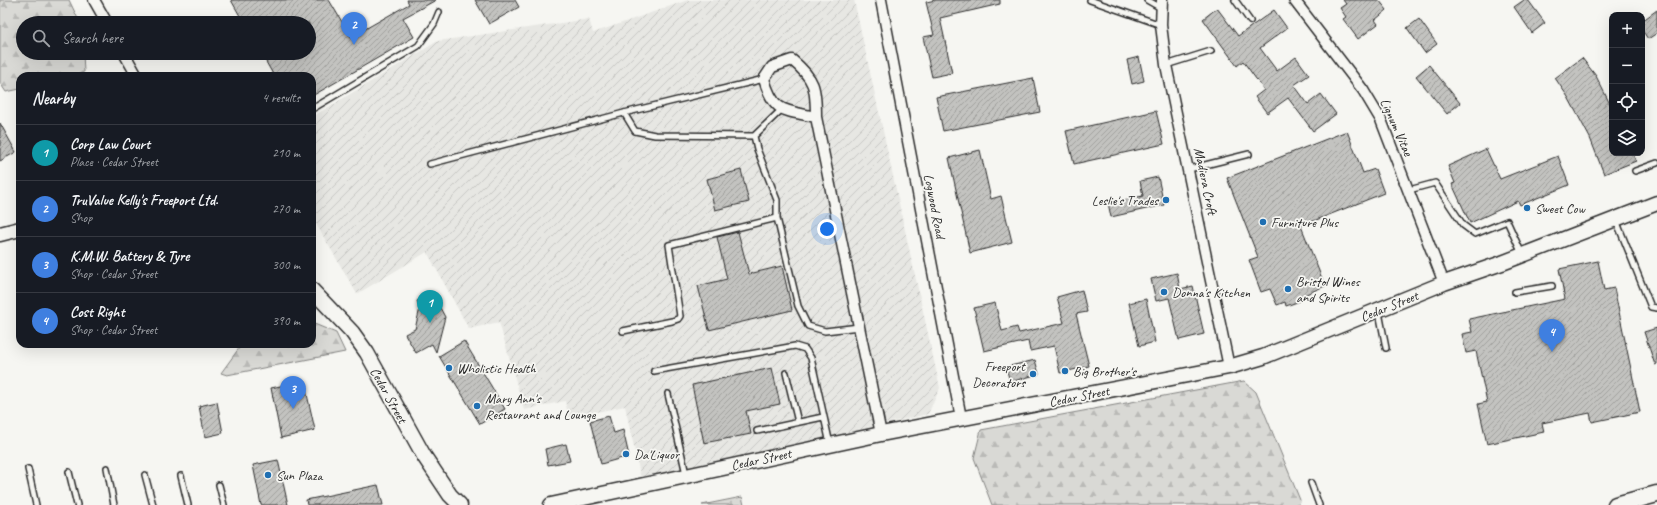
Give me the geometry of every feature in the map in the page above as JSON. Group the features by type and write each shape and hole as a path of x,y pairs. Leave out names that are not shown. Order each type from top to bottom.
{"main road":[{"name":"Cedar Street","path":"560,504 686,475 881,434 1229,367 1263,357 1444,283 1523,255 1657,203"},
{"path":"0,234 16,230"},
{"name":"Cedar Street","path":"316,294 352,332 366,353 424,456 450,495 460,505"},
{"path":"1616,505 1657,494"}],"street":[{"path":"94,0 103,16"},
{"name":"Logwood Road","path":"881,0 961,418"},
{"name":"Lignum Vitae","path":"1294,0 1363,90 1378,114 1409,190 1444,283"},
{"name":"Madiera Croft","path":"1162,4 1161,25 1166,64 1229,367"},
{"path":"128,60 135,72"},
{"path":"816,117 781,110 768,94 764,79 772,67 792,60 807,72 816,92 816,117 881,434"}],"lane":[{"path":"1090,0 1161,25"},
{"path":"1147,0 1162,4"},
{"path":"1235,0 1250,22"},
{"path":"316,107 418,46 434,24 439,12"},
{"path":"1166,64 1211,51"},
{"path":"430,164 624,113 764,79"},
{"path":"624,113 635,131 655,135 754,136 781,110"},
{"path":"754,136 757,149 777,200 777,218 798,306 808,326 825,331 859,327"},
{"path":"1189,169 1249,154"},
{"path":"1634,171 1657,163"},
{"path":"1409,190 1435,183 1463,225 1475,234 1508,221 1523,255"},
{"path":"624,331 672,321 678,319 680,316 669,245 777,218"},
{"path":"1616,219 1651,307 1657,308"},
{"path":"1515,292 1552,286"},
{"path":"1378,310 1386,348"},
{"path":"654,371 795,346 805,349 811,358 830,445"},
{"path":"786,373 798,422"},
{"path":"668,394 686,475"},
{"path":"757,430 823,417"},
{"path":"28,468 36,505"},
{"path":"107,468 114,505"},
{"path":"69,472 77,505"},
{"path":"145,475 153,505"},
{"path":"181,476 188,505"},
{"path":"1311,483 1319,505"},
{"path":"219,485 224,505"}],"shaded area":[{"path":"688,0 854,0 940,388 928,414 641,479 625,406 569,418 565,401 524,410 499,322 469,329 427,252 357,294 316,224 316,115 438,41 589,19 593,33"}],"green space":[{"path":"0,0 69,0 77,16 16,16 16,60 83,60 84,72 16,72 16,90 6,92 0,83"},
{"path":"316,325 336,333 345,352 227,375 221,373 239,348 316,348"},
{"path":"1244,381 1256,392 1300,500 1299,505 992,505 974,458 981,430"},
{"path":"742,497 744,505 702,505"}],"building":[{"path":"231,0 329,0 351,37 409,4 407,0 436,0 403,18 414,37 316,94 316,72 272,72 265,60 316,60 316,16 240,16"},
{"path":"475,0 515,0 519,7 489,24"},
{"path":"936,0 1000,0 1000,4 940,18 952,73 932,77 923,37 934,35 926,2"},
{"path":"1343,0 1379,0 1387,10 1375,20 1378,24 1358,39 1343,19 1346,17 1340,8 1346,4"},
{"path":"1524,0 1528,0 1545,23 1532,33 1514,7"},
{"path":"1217,8 1238,36 1274,10 1287,28 1260,48 1277,71 1296,57 1309,75 1294,85 1308,104 1321,94 1336,114 1313,131 1288,98 1267,113 1255,97 1264,90 1243,61 1237,66 1203,19"},
{"path":"1657,10 1657,33 1648,39 1645,34 1645,19"},
{"path":"1419,19 1437,44 1425,53 1407,28"},
{"path":"1139,57 1144,81 1132,84 1127,60"},
{"path":"1582,58 1596,76 1609,102 1609,156 1634,156 1636,161 1604,174 1590,138 1568,97 1555,78"},
{"path":"1429,65 1460,103 1447,114 1416,76"},
{"path":"1033,78 1040,112 943,131 936,97"},
{"path":"1156,111 1164,144 1074,164 1066,131"},
{"path":"0,123 16,152 0,161"},
{"path":"1347,131 1363,173 1375,169 1384,193 1301,226 1325,286 1299,297 1300,301 1286,306 1285,302 1277,305 1270,289 1261,292 1249,260 1258,257 1227,178"},
{"path":"1486,149 1500,179 1558,156 1569,185 1520,205 1518,201 1470,223 1452,184 1455,183 1448,166"},
{"path":"980,150 991,199 1001,196 1012,242 970,253 949,158"},
{"path":"741,170 749,202 715,210 707,179"},
{"path":"1158,177 1164,205 1111,217 1108,203 1143,196 1140,181"},
{"path":"738,232 749,274 782,266 792,310 709,330 698,286 727,279 717,237"},
{"path":"1598,261 1604,290 1614,288 1640,412 1592,422 1590,413 1542,423 1544,432 1487,444 1478,404 1487,402 1476,351 1466,353 1462,334 1472,332 1469,319 1565,299 1559,269"},
{"path":"1177,273 1180,289 1193,286 1204,334 1179,340 1169,298 1156,301 1151,279"},
{"path":"1082,290 1087,312 1076,314 1089,366 1060,373 1054,346 1030,351 1028,341 984,351 974,308 995,303 1002,331 1017,327 1019,333 1064,323 1057,297"},
{"path":"432,293 445,317 436,352 432,344 416,353 405,334 415,329 420,308 417,301"},
{"path":"1146,299 1155,342 1139,346 1129,303"},
{"path":"1657,328 1657,364 1655,365 1644,332"},
{"path":"464,341 505,409 480,424 439,356"},
{"path":"1035,360 1039,374 1010,382 1006,367"},
{"path":"772,368 780,404 746,411 751,434 704,443 692,385"},
{"path":"304,381 315,430 281,438 271,388"},
{"path":"217,402 223,433 205,437 199,406"},
{"path":"609,416 614,433 623,430 629,456 601,464 590,421"},
{"path":"566,444 570,461 548,465 545,449"},
{"path":"278,460 288,505 261,505 253,465"},
{"path":"378,485 383,505 307,505 306,500"}],"place":[{"name":"TruValue Kelly's Freeport Ltd.","path":"354,45"},
{"name":"Leslie's Trades","path":"1166,200"},
{"name":"Sweet Cow","path":"1527,208"},
{"name":"Furniture Plus","path":"1263,222"},
{"name":"Bristol Wines and Spirits","path":"1288,289"},
{"name":"Donna's Kitchen","path":"1164,292"},
{"name":"Corp Law Court","path":"430,323"},
{"name":"Cost Right","path":"1552,352"},
{"name":"Wholistic Health","path":"449,368"},
{"name":"Big Brother's","path":"1065,371"},
{"name":"Freeport Decorators","path":"1033,374"},
{"name":"Mary Ann's Restaurant and Lounge","path":"477,406"},
{"name":"K.M.W. Battery & Tyre","path":"293,409"},
{"name":"Da'Liquor","path":"626,454"},
{"name":"Sun Plaza","path":"268,475"}]}
